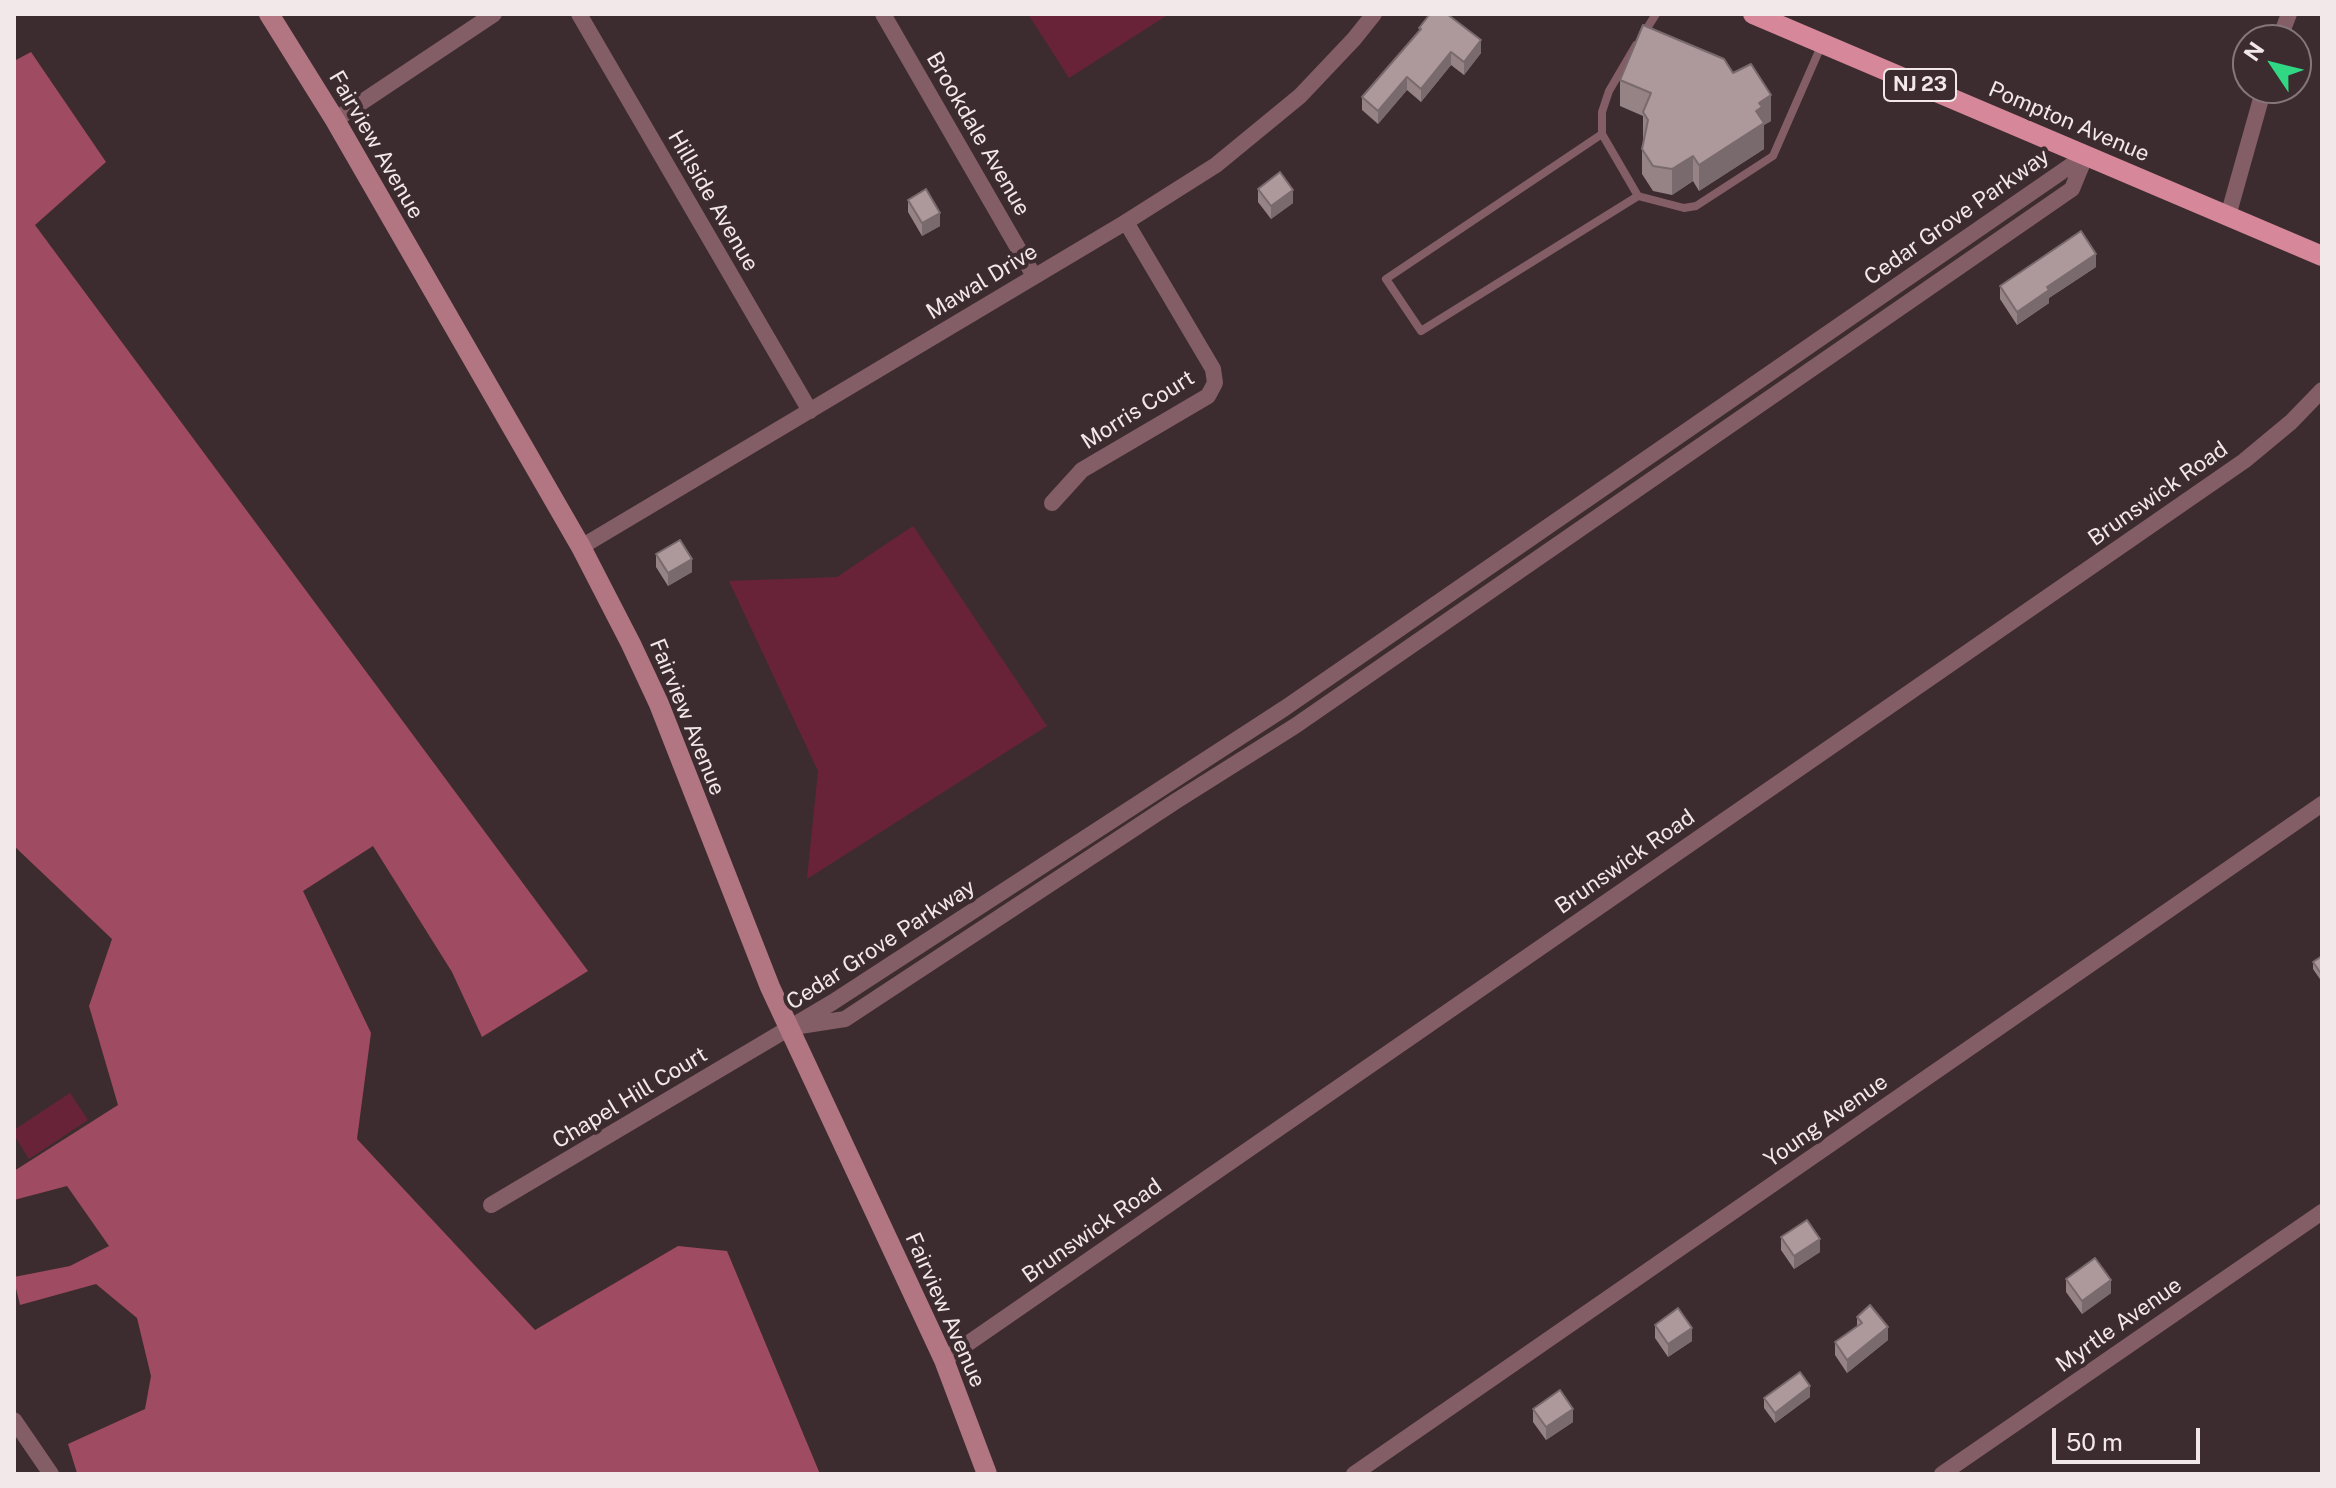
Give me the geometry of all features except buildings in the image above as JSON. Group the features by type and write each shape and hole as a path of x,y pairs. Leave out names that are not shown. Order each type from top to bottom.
{"main road":[{"name":"Fairview Avenue","path":"269,14 335,120 581,547 625,631 659,704 770,987 944,1360 987,1474"},
{"name":"Pompton Avenue","path":"1753,14 2322,256"}],"street":[{"path":"335,120 494,14"},
{"name":"Hillside Avenue","path":"579,14 810,411"},
{"name":"Brookdale Avenue","path":"883,14 1034,276"},
{"name":"Mawal Drive","path":"581,547 1126,222 1216,165 1273,120 1326,71 1374,14"},
{"path":"2228,216 2260,104"},
{"name":"Cedar Grove Parkway","path":"791,1028 1235,741 2086,155"},
{"name":"Cedar Grove Parkway","path":"791,1028 845,1019 1245,757 2072,189 2086,155"},
{"name":"Morris Court","path":"1052,503 1082,470 1208,396 1215,383 1213,369 1126,222"},
{"name":"Cedar Grove Parkway","path":"1870,304 1881,320"},
{"name":"Brunswick Road","path":"944,1360 2231,470 2280,432 2322,390"},
{"path":"1654,454 1666,469"},
{"path":"1450,595 1460,611"},
{"path":"1235,741 1245,757"},
{"name":"Young Avenue","path":"1354,1474 2322,804"},
{"path":"1022,879 1032,895"},
{"name":"Chapel Hill Court","path":"491,1205 791,1028"},
{"name":"Myrtle Avenue","path":"1942,1474 2322,1212"},
{"path":"14,1420 51,1474"}],"lane":[{"path":"1656,14 1609,91 1602,112 1602,134 1638,196 1684,208 1696,206 1773,156 1822,43"},
{"path":"1602,134 1386,279 1421,331 1638,196"}],"shaded area":[{"path":"1028,14 1169,14 1069,78"},
{"path":"31,52 106,162 35,225 588,971 482,1037 452,972 373,846 303,891 371,1033 357,1139 535,1330 678,1246 727,1251 820,1474 77,1473 68,1444 145,1409 151,1376 137,1318 96,1284 20,1305 14,1280 14,1277 70,1266 109,1246 67,1186 14,1200 14,1171 118,1105 89,1006 112,939 14,846 14,61"},
{"path":"913,526 1047,726 807,879 818,771 729,581 837,577"},
{"path":"70,1093 88,1120 29,1159 14,1130"}]}
